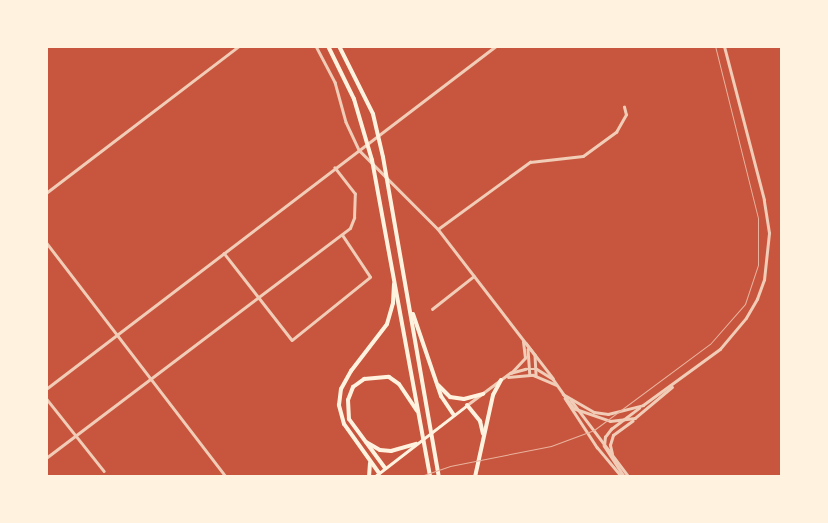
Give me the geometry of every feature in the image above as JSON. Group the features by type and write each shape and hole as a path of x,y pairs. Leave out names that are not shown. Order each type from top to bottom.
{"highway":[{"path":"328,46 365,131 394,277 430,477"},
{"path":"340,46 373,114 409,300 439,477"},
{"path":"379,473 344,424 339,405 341,389 387,324 393,303 394,277"},
{"path":"409,300 435,381 441,396 454,415"},
{"path":"385,468 360,437 349,419 348,400 354,387 364,379 389,377 399,384 419,414"},
{"path":"475,476 493,395 501,380"},
{"path":"435,381 450,397 464,399 483,394"},
{"path":"467,405 480,421 483,436"},
{"path":"360,437 380,450 416,444"},
{"path":"369,477 370,461"}],"main road":[{"path":"374,477 467,405"}],"street":[{"path":"46,192 239,46"},
{"path":"316,46 335,82 346,122 359,150 367,161 438,229 535,355 536,376"},
{"path":"46,389 496,46"},
{"path":"612,454 610,445 613,435 720,349 746,318 764,280 768,258 769,233 764,200 724,46"},
{"path":"438,229 530,162 582,156 616,132 626,115 624,107"},
{"path":"46,458 260,298 342,235 352,225 355,200 352,189 335,168"},
{"path":"224,253 292,340 363,285 370,277 342,235"},
{"path":"46,242 226,477"},
{"path":"432,309 474,276"},
{"path":"523,341 537,354 573,408 610,421 635,418"},
{"path":"467,405 506,377 525,358 523,341"},
{"path":"528,347 530,375"},
{"path":"510,373 537,369 553,379"},
{"path":"506,377 530,375 556,385"},
{"path":"604,443 611,429 642,405 679,381"},
{"path":"563,394 594,412 608,414 642,405"},
{"path":"563,394 572,412 623,477"},
{"path":"46,398 104,471"},
{"path":"571,400 629,477"},
{"path":"604,443 623,477"}],"railway":[{"path":"418,477 450,466 551,446 594,430 710,344 745,304 758,265 758,218 715,46"}]}
